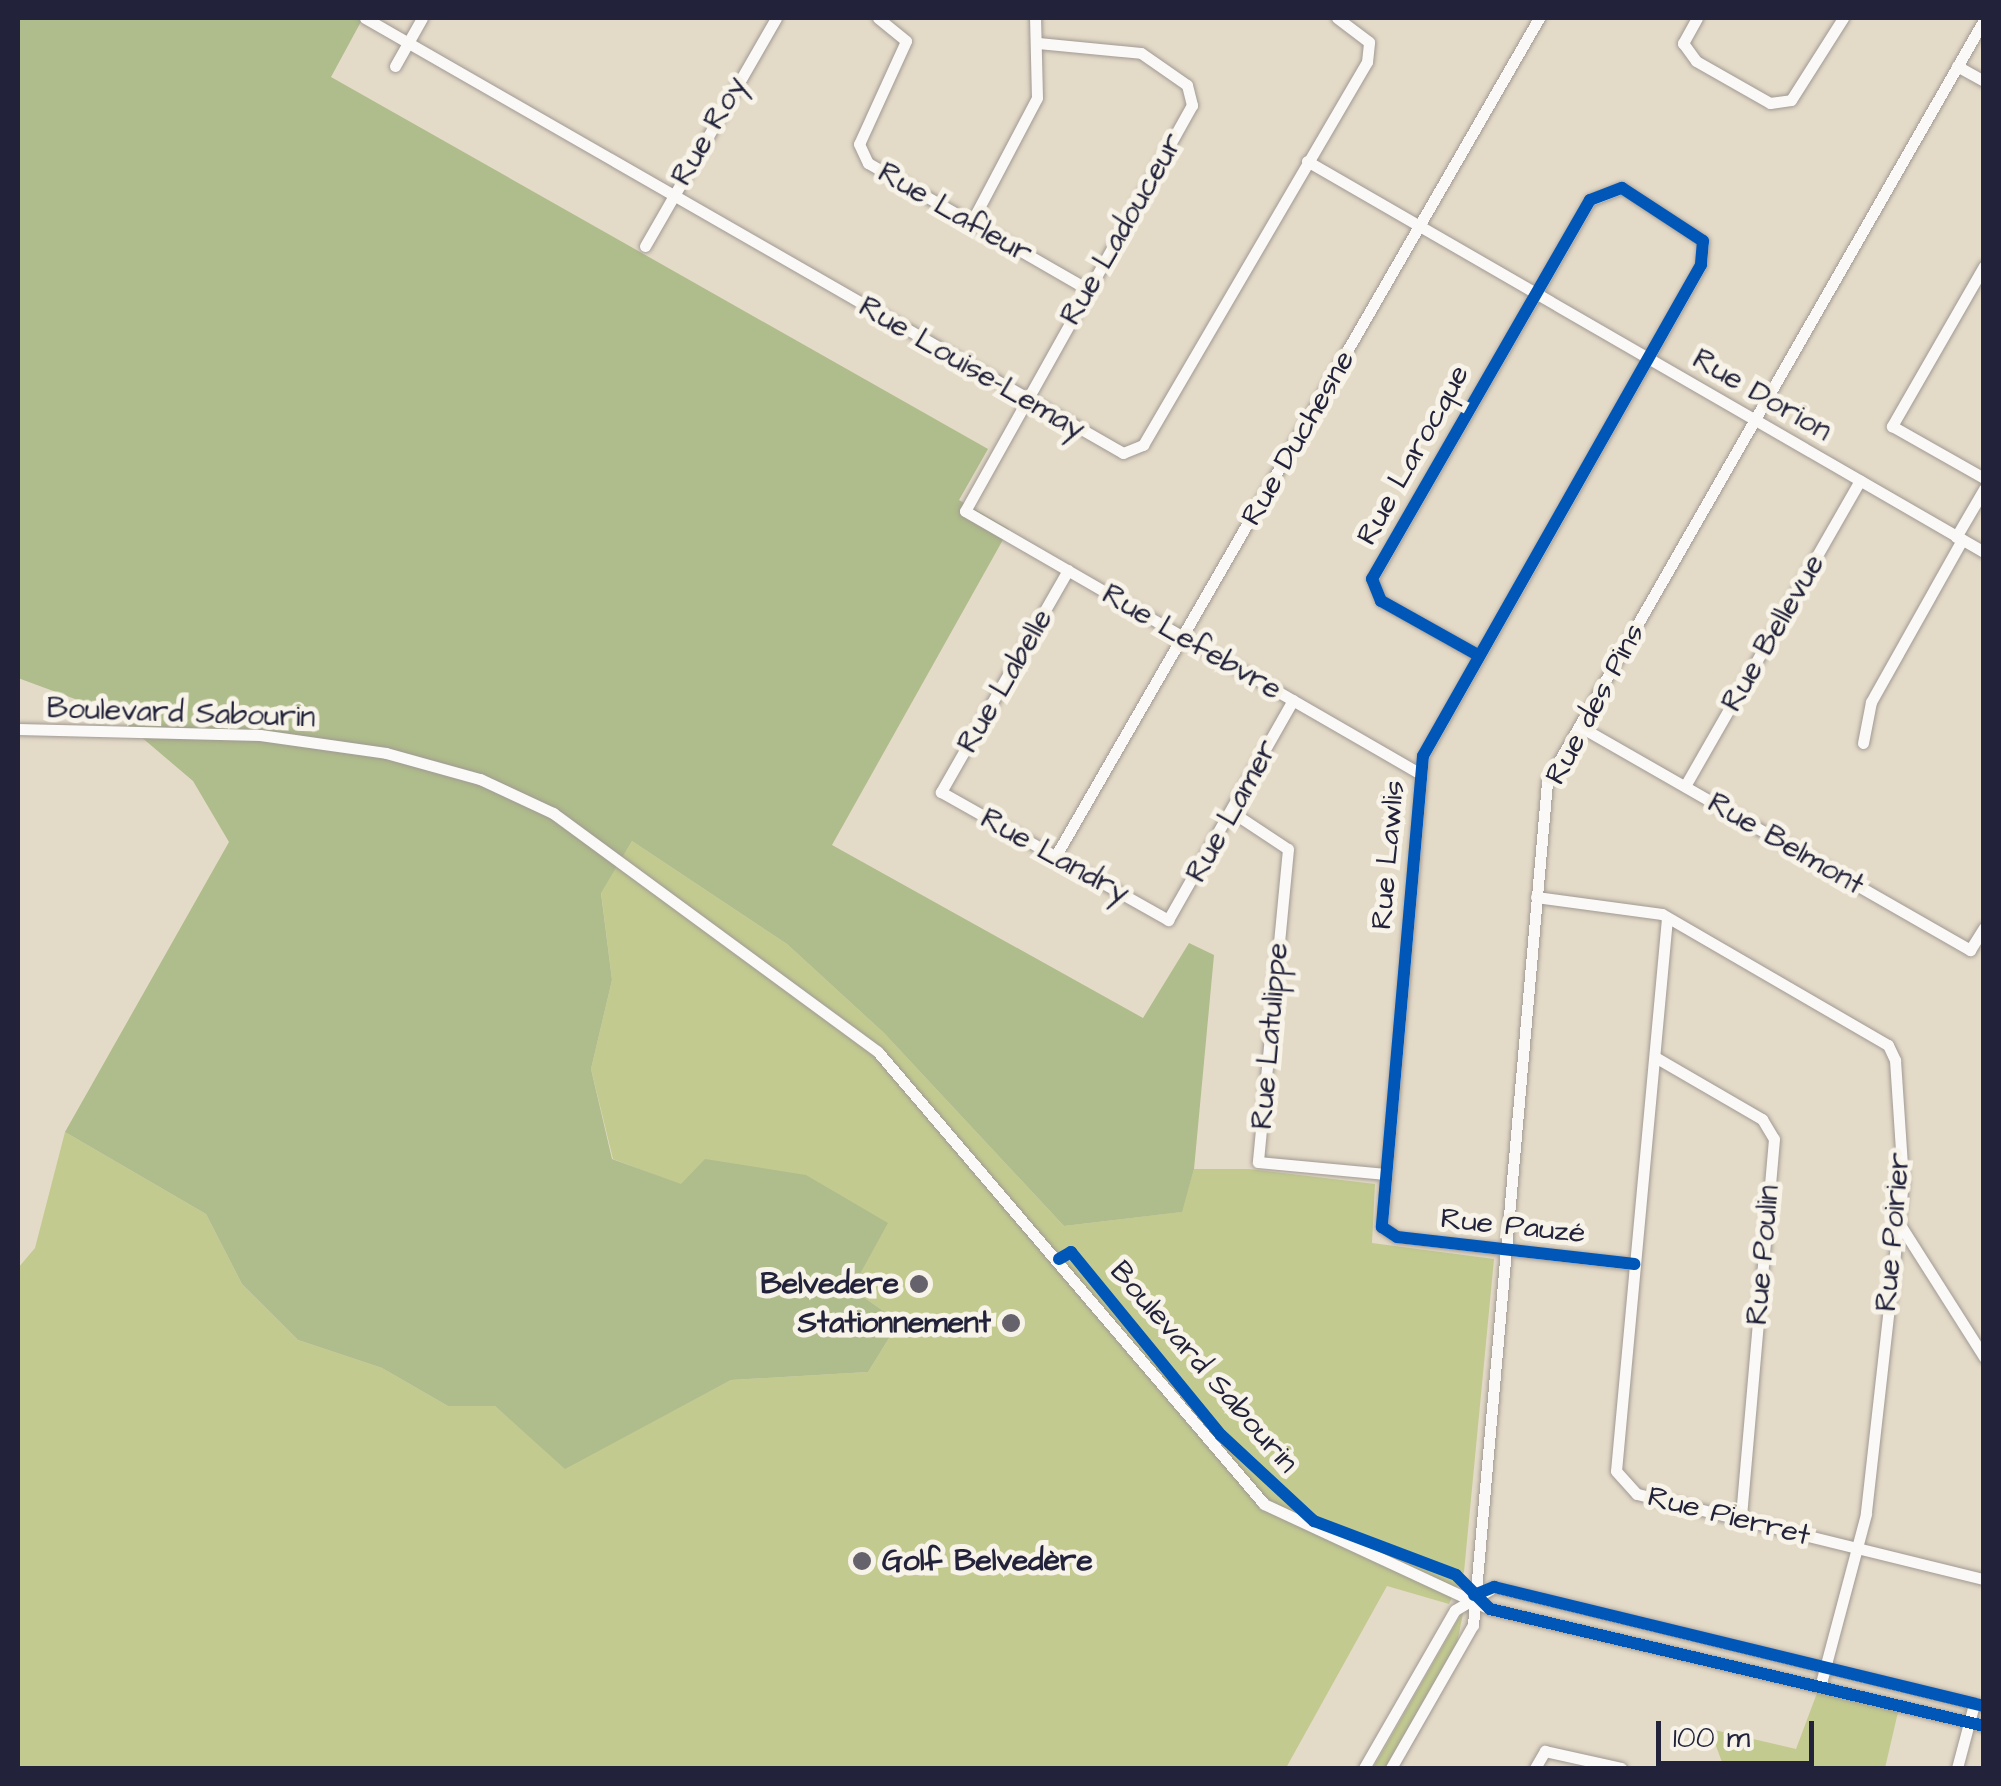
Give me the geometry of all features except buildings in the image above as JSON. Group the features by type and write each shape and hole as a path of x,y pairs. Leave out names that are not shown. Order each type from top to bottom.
{"street":[{"name":"Rue Louise-Lemay","path":"365,18 674,192 1110,448 1143,445 1367,62 1369,42 1337,18"},
{"path":"396,66 422,18"},
{"name":"Rue Roy","path":"645,246 776,18"},
{"name":"Rue Lafleur","path":"878,18 906,41 903,63 859,144 868,163 1087,289"},
{"path":"970,223 1033,110 1038,43 1034,18"},
{"name":"Rue Duchesne","path":"1055,857 1540,18"},
{"path":"1698,18 1683,43 1696,61 1770,103 1791,100 1843,18"},
{"name":"Rue des Pins","path":"1391,1768 1473,1625 1547,782 1984,20"},
{"name":"Rue Ladouceur","path":"965,510 1192,106 1186,84 1141,52 1038,43"},
{"path":"1956,66 1984,81"},
{"name":"Rue Dorion","path":"1307,161 1984,552"},
{"name":"Rue Lawlis","path":"1387,1234 1385,1174 1419,773 1434,725 1701,266 1704,241 1622,188 1590,200 1534,292"},
{"path":"1984,266 1892,426 1984,478"},
{"name":"Rue Larocque","path":"1476,654 1381,600 1372,579 1534,292"},
{"name":"Rue Bellevue","path":"1685,786 1860,481"},
{"path":"1863,743 1872,702 1984,489"},
{"name":"Rue Lefebvre","path":"965,510 1419,773"},
{"name":"Rue Labelle","path":"941,792 1068,570"},
{"name":"Rue Lamer","path":"1168,920 1293,700"},
{"name":"Rue Belmont","path":"1579,726 1970,950 1984,928"},
{"name":"Boulevard Sabourin","path":"18,729 324,744 480,779 552,813 878,1052 1264,1504 1340,1546 1474,1594 1490,1609 1821,1683 1984,1726"},
{"name":"Rue Landry","path":"941,792 1168,920"},
{"name":"Rue Latulippe","path":"1232,812 1288,849 1258,1162 1385,1174"},
{"name":"Rue Poirier","path":"1536,897 1667,918 1888,1045 1902,1126 1899,1223 1856,1548 1821,1683"},
{"name":"Rue Pierret","path":"1667,918 1616,1471 1638,1494 1984,1579"},
{"name":"Rue Poulin","path":"1655,1057 1762,1119 1774,1139 1741,1519"},
{"path":"1899,1223 1984,1357"},
{"name":"Rue Pauzé","path":"1387,1234 1634,1264"},
{"name":"Boulevard Sabourin","path":"1474,1594 1494,1587 1979,1705"},
{"path":"1364,1768 1454,1610 1474,1594"},
{"path":"1956,1768 1979,1705"},
{"path":"1535,1768 1545,1751 1621,1768"}],"green space":[{"path":"18,18 363,18 331,77 988,449 959,500 1009,529 832,845 1143,1018 1189,943 1214,955 1194,1169 1182,1212 1064,1226 884,1033 787,944 632,841 601,893 612,980 591,1069 612,1159 681,1184 705,1159 806,1175 888,1223 852,1289 899,1322 868,1372 731,1380 565,1469 495,1406 448,1406 382,1368 298,1340 242,1284 206,1214 65,1132 229,842 193,781 113,713 18,678"},
{"path":"632,841 787,944 884,1033 1064,1226 1181,1212 1194,1169 1249,1169 1375,1184 1372,1243 1494,1259 1464,1572 1449,1604 1387,1586 1286,1768 18,1768 18,1268 35,1248 65,1132 206,1214 242,1284 298,1340 382,1368 448,1406 495,1406 565,1468 731,1380 868,1372 899,1322 852,1289 887,1224 681,1185 613,1159 591,1069 612,980 601,892"},
{"path":"1464,1609 1457,1643 1385,1768 1373,1768"},
{"path":"1817,1693 1898,1712 1885,1768 1724,1768 1710,1729 1796,1749"}],"cycle path":[{"path":"1476,654 1381,601 1372,579 1590,200 1622,188 1703,241 1701,265 1423,756 1382,1227 1397,1237 1634,1264"},
{"path":"1059,1259 1071,1252 1221,1435 1314,1521 1456,1575 1490,1609 1984,1726"},
{"path":"1474,1595 1494,1587 1984,1706"}],"place":[{"name":"Belvedere","path":"919,1284"},
{"name":"Stationnement","path":"1011,1323"},
{"name":"Golf Belvedère","path":"862,1561"}]}
